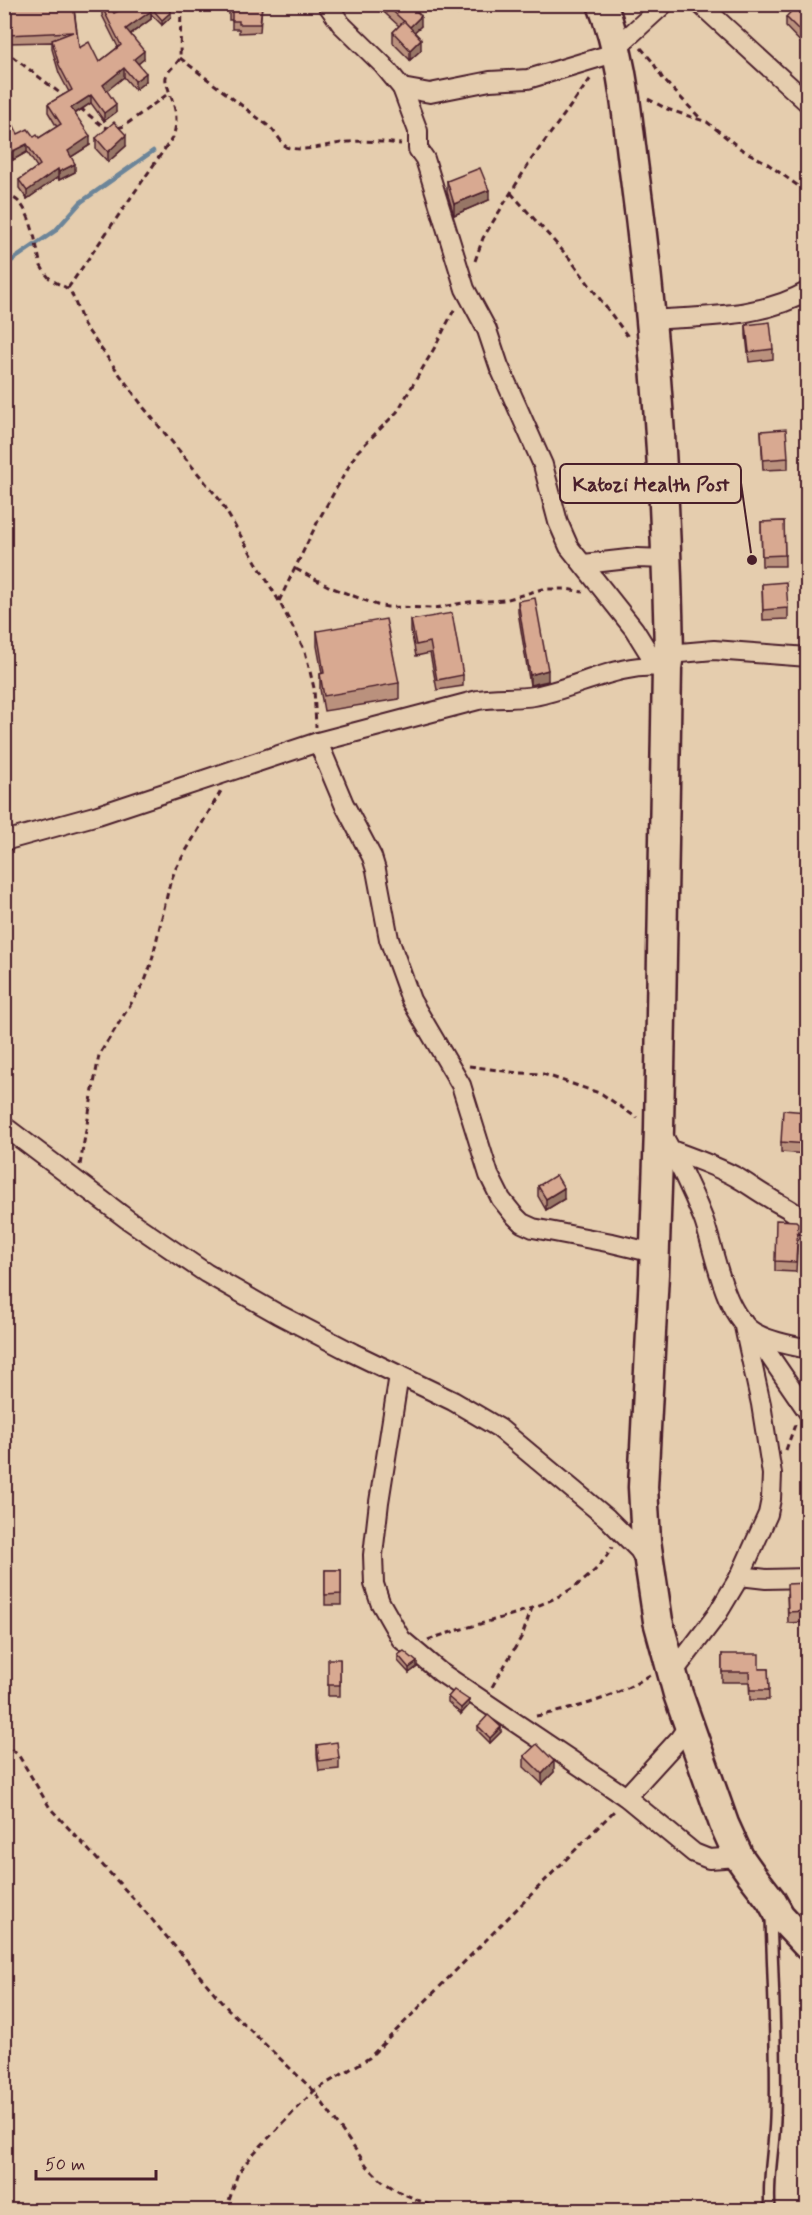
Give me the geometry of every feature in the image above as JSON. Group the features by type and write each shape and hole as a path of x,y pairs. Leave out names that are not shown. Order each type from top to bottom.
{"main road":[{"path":"602,4 619,46 644,251 658,400 667,559 664,663 665,1140 654,1253 643,1487 646,1540 658,1621 688,1726 724,1824 739,1857 780,1916 807,1946"}],"street":[{"path":"327,4 341,24 383,65 402,88 417,131 418,149 425,159 465,289 487,330 499,366 543,465 558,522 569,547 664,663"},
{"path":"402,88 430,93 490,81 528,79 619,46 664,4"},
{"path":"700,4 807,103"},
{"path":"651,320 758,310 780,304 807,291"},
{"path":"584,564 637,558 667,559"},
{"path":"4,841 98,815 235,767 318,741 478,700 534,696 622,671 714,650 807,657"},
{"path":"318,741 344,804 372,857 389,939 411,1000 461,1085 489,1175 501,1199 522,1223 533,1228 654,1253"},
{"path":"4,1126 127,1219 206,1273 278,1314 453,1401 499,1428 542,1462 619,1530 639,1550 652,1571"},
{"path":"665,1140 708,1164 738,1177 771,1199 788,1206 807,1228"},
{"path":"665,1140 684,1173 704,1221 722,1282 733,1308 807,1412"},
{"path":"748,1328 807,1349"},
{"path":"671,1668 716,1616 740,1576 768,1514 772,1474 748,1328"},
{"path":"399,1375 379,1502 374,1584 401,1639 440,1672 626,1797 685,1847 709,1859 739,1857"},
{"path":"740,1576 766,1579 807,1578"},
{"path":"626,1797 688,1726"}],"lane":[{"path":"770,2211 768,2190 775,2122 776,2037 771,1900"}],"path":[{"path":"68,288 173,137 177,111 166,76 180,58 181,4"},
{"path":"279,601 319,519 357,452 397,412 435,347 465,289 483,238 556,124 619,46 646,52 663,79 701,119 807,193"},
{"path":"4,50 68,99"},
{"path":"180,58 271,128 286,147 302,150 349,142 371,141 406,144 418,149"},
{"path":"77,106 104,127 117,128 124,126 170,92"},
{"path":"623,93 647,99 678,114 701,119"},
{"path":"511,193 570,259 634,343"},
{"path":"4,197 14,196 28,213 41,266 51,280 68,288 84,325 144,408 219,500 279,601 305,651 311,675 318,741"},
{"path":"296,569 330,587 387,607 435,608 469,602 505,600 542,589 566,589 608,597"},
{"path":"77,1181 99,1055 145,981 176,868 235,767"},
{"path":"450,1065 543,1074 602,1094 665,1140"},
{"path":"772,1474 795,1428 796,1396"},
{"path":"409,1647 443,1634 532,1608 578,1585 605,1559 619,1530"},
{"path":"485,1702 499,1672 522,1636 532,1608"},
{"path":"513,1720 554,1713 603,1698 671,1668"},
{"path":"4,1742 19,1756 50,1808 143,1908 228,2009 314,2091 367,2166 382,2181 399,2192 441,2211"},
{"path":"226,2211 238,2173 254,2153 314,2091 369,2058 626,1797"}],"building":[{"path":"4,4 73,4 79,48 89,42 99,62 121,45 102,7 107,4 114,13 133,4 147,4 151,11 126,29 144,51 134,59 146,73 135,81 124,68 103,85 116,104 104,113 91,95 71,108 90,136 68,151 75,164 59,172 58,169 27,191 19,180 40,165 27,144 13,151 6,139 4,140 4,126 12,122 18,134 28,129 34,137 37,135 39,138 61,124 48,104 72,90 59,65 52,40 73,32 7,35"},
{"path":"150,4 165,4 171,12 162,20"},
{"path":"229,4 262,4 260,24 239,24 239,21 232,21"},
{"path":"385,4 410,4 421,16 410,27"},
{"path":"798,4 803,4 807,9 807,32 804,35 786,17"},
{"path":"404,21 421,39 410,50 393,32"},
{"path":"114,122 126,135 108,152 96,138"},
{"path":"480,168 489,190 454,204 447,181"},
{"path":"770,322 773,349 749,352 746,325"},
{"path":"786,429 788,458 763,460 761,431"},
{"path":"784,521 785,555 762,556 761,522"},
{"path":"786,582 788,608 763,610 762,584"},
{"path":"535,598 548,670 530,675 518,601"},
{"path":"452,613 463,675 437,680 430,642 416,645 411,620"},
{"path":"386,619 399,683 324,696 320,674 324,673 317,631"},
{"path":"783,1110 807,1112 807,1144 781,1142"},
{"path":"556,1175 564,1188 546,1199 538,1186"},
{"path":"776,1220 798,1223 796,1262 775,1261"},
{"path":"325,1570 341,1570 341,1594 325,1595"},
{"path":"807,1583 807,1611 788,1612 787,1584"},
{"path":"404,1651 417,1662 409,1668 398,1655"},
{"path":"722,1654 759,1654 759,1669 768,1669 769,1690 750,1690 749,1672 722,1672"},
{"path":"328,1659 340,1659 340,1685 328,1685"},
{"path":"454,1690 469,1700 461,1708 448,1697"},
{"path":"488,1715 501,1727 490,1738 478,1726"},
{"path":"337,1742 339,1758 319,1761 317,1745"},
{"path":"537,1744 554,1761 542,1774 524,1756"}],"waterway":[{"path":"4,266 55,231 81,202 153,151"}],"place":[{"name":"Katozi Health Post","path":"752,560"}]}
